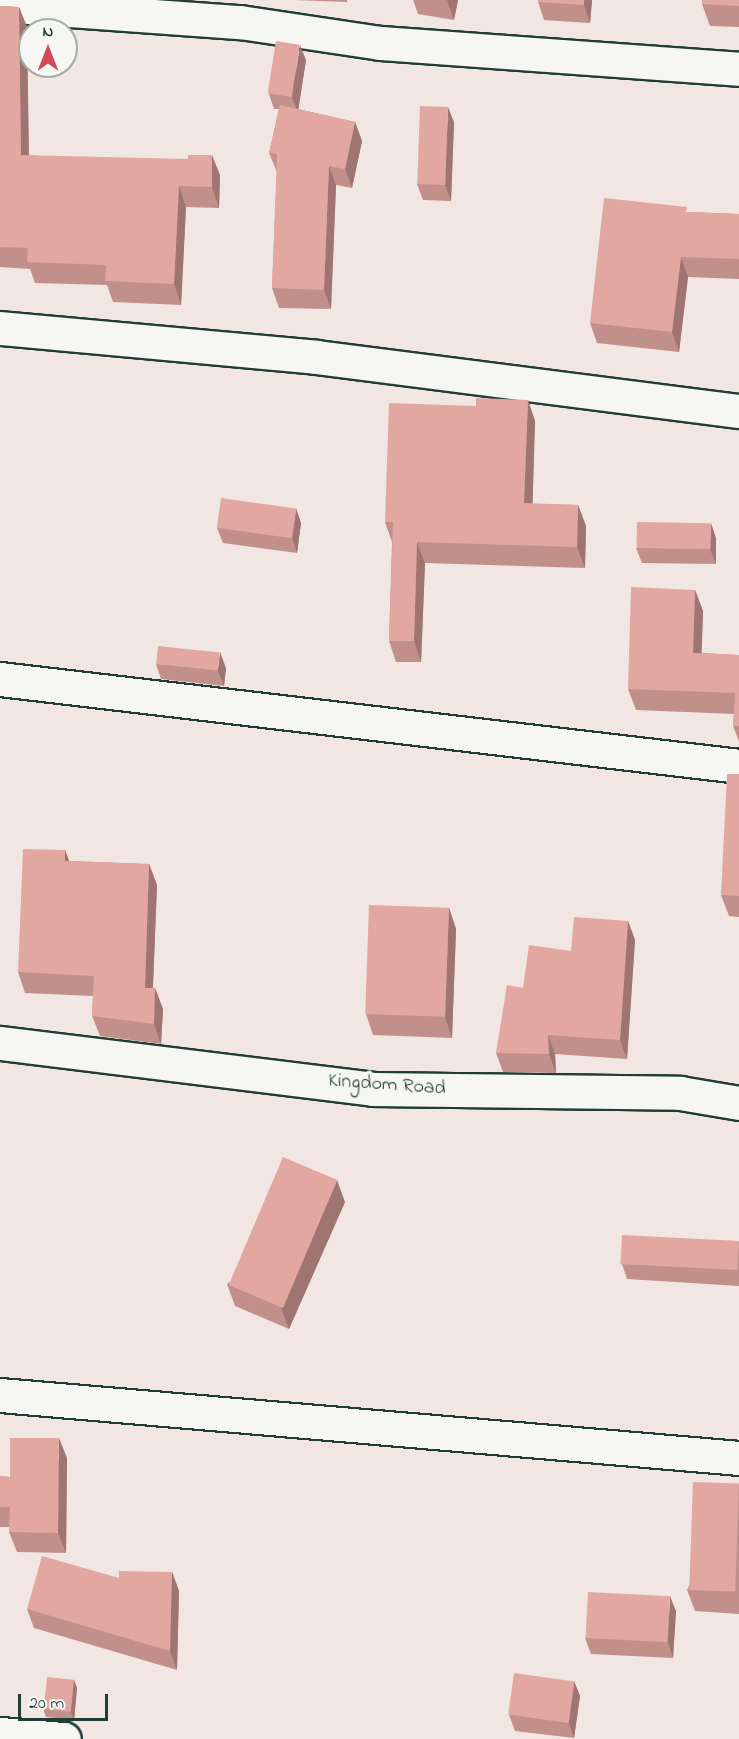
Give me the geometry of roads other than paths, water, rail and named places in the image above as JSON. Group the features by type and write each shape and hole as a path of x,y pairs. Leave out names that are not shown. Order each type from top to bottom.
{"street":[{"path":"0,5 240,22 381,43 739,69"},
{"path":"0,328 316,357 739,411"},
{"path":"0,679 739,766"},
{"name":"Kingdom Road","path":"0,1043 374,1089 680,1093 739,1103"},
{"path":"0,1395 739,1458"},
{"path":"0,1734 64,1739"}]}
